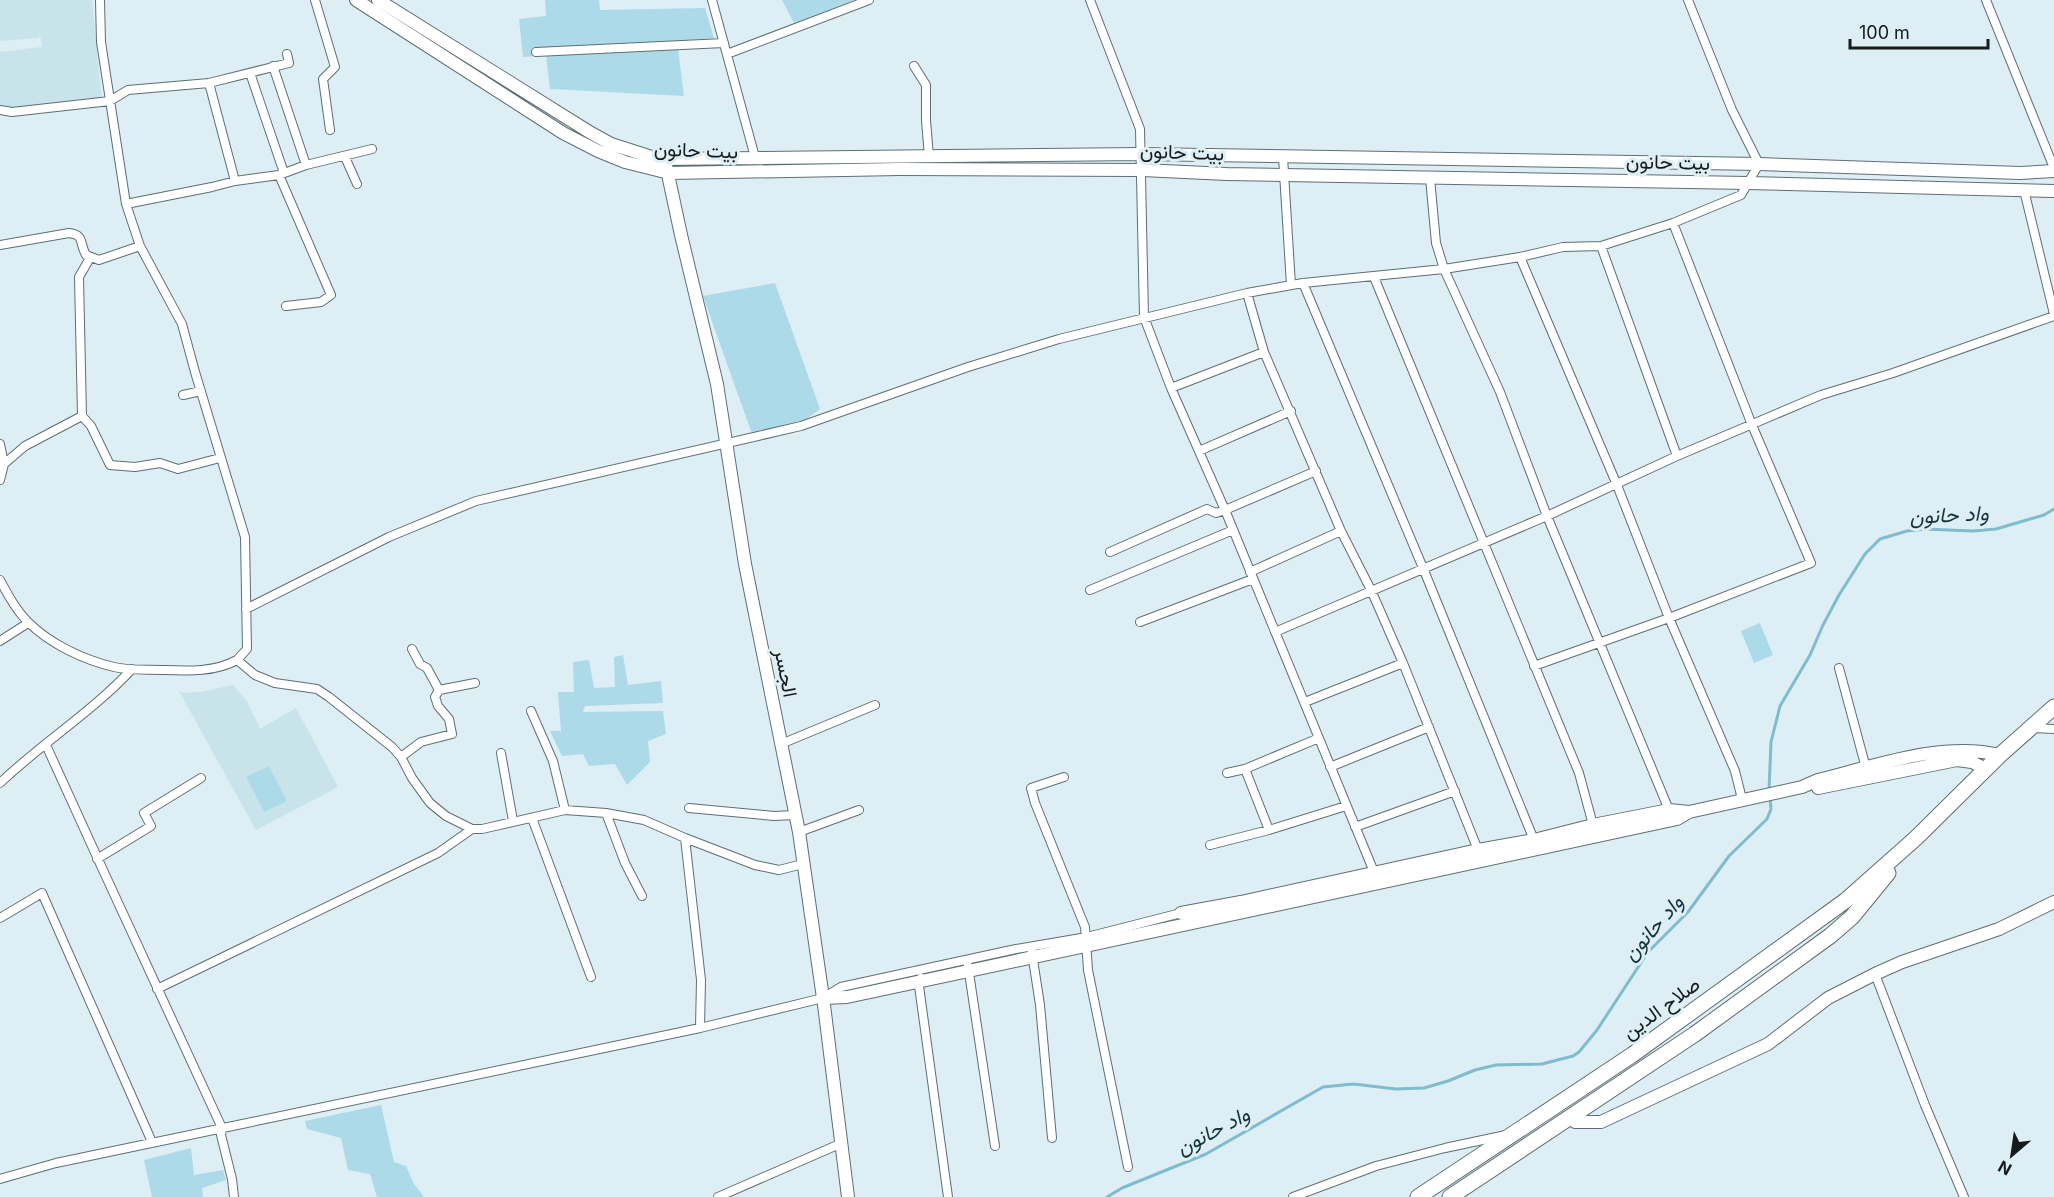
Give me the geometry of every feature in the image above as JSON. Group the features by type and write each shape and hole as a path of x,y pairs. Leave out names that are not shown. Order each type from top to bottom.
{"highway":[{"name":"صلاح الدين","path":"1418,1197 1632,1055 1845,901 1916,838 2000,755 2054,707"},
{"name":"صلاح الدين","path":"1450,1197 1695,1034 1830,936 1852,917 1916,838"}],"street":[{"path":"0,580 12,603 28,623 53,642 72,652 114,667 184,671 225,667 237,660 247,649 245,537 182,324 140,246 126,204 101,42 100,0"},
{"path":"315,0 335,67 323,79 330,130"},
{"name":"بيت حانون","path":"356,0 563,133 625,162 669,173 900,168 1142,170 2050,191"},
{"name":"بيت حانون","path":"378,0 389,4 591,133 611,144 665,160 755,157 1141,154 2054,171"},
{"path":"712,0 755,157"},
{"path":"727,54 869,0"},
{"path":"1090,0 1140,129 1144,317 1171,388 1225,510 1374,872"},
{"path":"246,609 389,537 476,501 801,426 968,367 1059,339 1247,293 1291,285 1444,268 1520,257 1563,247 1602,246 1674,223 1741,195 1759,164 1732,110 1688,0"},
{"path":"1986,0 2054,171 2050,191"},
{"path":"536,52 724,44"},
{"path":"0,111 12,112 110,101 128,90 209,83 289,63 287,54"},
{"path":"273,66 306,165"},
{"path":"914,66 926,85 929,157"},
{"path":"250,73 282,174 331,295 321,302 286,306"},
{"path":"209,83 235,181"},
{"path":"126,204 235,181 282,174 306,165 345,157 372,148"},
{"path":"345,157 357,184"},
{"path":"1283,157 1291,285"},
{"path":"1368,158 1369,177"},
{"name":"الجسر","path":"665,160 683,245 711,356 745,564 799,832 843,1143 848,1197"},
{"path":"1430,178 1436,243 1444,268 1500,392 1547,516 1669,810"},
{"path":"1275,632 1547,516 1677,456 1821,395 1893,373 2054,315 2024,190"},
{"path":"1534,666 1669,618 1811,563 1752,424 1674,223"},
{"path":"0,245 69,233 78,234 86,255 99,260 140,246"},
{"path":"1602,246 1677,456"},
{"path":"1520,257 1617,485 1669,618 1747,798"},
{"path":"90,258 79,277 82,416 91,426 110,465 135,467 160,463 178,469 220,458"},
{"path":"1374,277 1579,773 1593,825"},
{"path":"1303,283 1534,840"},
{"path":"1247,293 1264,352 1341,531 1371,590 1403,663 1478,850"},
{"path":"1171,388 1264,352"},
{"path":"183,395 201,392"},
{"path":"1199,451 1291,411"},
{"path":"4,464 25,446 82,416"},
{"path":"0,444 4,464 0,480"},
{"path":"1110,552 1207,509 1216,513 1225,510 1316,471"},
{"path":"1090,590 1233,530"},
{"path":"1140,622 1251,575 1341,531"},
{"path":"0,641 28,623"},
{"path":"412,649 420,664 427,668 439,690"},
{"path":"237,660 255,675 275,683 317,689 381,736 401,757 412,778 430,803 446,816 472,828 482,829 565,810 606,813 644,820 755,865 779,870 803,864"},
{"path":"1305,702 1403,663"},
{"path":"1839,668 1866,768"},
{"path":"0,783 95,706 132,669"},
{"path":"401,757 421,742 452,734 449,719 438,706 435,697 439,690 475,683"},
{"path":"781,744 876,705"},
{"path":"531,711 553,761 565,810"},
{"path":"1330,767 1429,727"},
{"path":"2031,728 2054,729"},
{"path":"1227,773 1245,769 1319,738"},
{"path":"46,745 96,859 136,940 222,1128 221,1135 234,1197"},
{"path":"0,1179 57,1162 700,1028 823,998 847,997 968,965 1677,819 1689,812 1802,787 1818,780 1938,752 1986,751 2000,755"},
{"path":"501,753 513,821"},
{"path":"1802,787 1819,788 1957,760 1972,762 1986,769"},
{"path":"1245,769 1269,830"},
{"path":"1064,777 1031,788 1085,927 1088,970 1128,1167"},
{"path":"96,859 151,826 144,813 201,778"},
{"path":"1355,828 1455,791"},
{"path":"1210,845 1269,830 1346,806"},
{"path":"689,808 774,816 795,815"},
{"path":"799,832 859,810"},
{"path":"1086,942 1181,913 1534,840 1593,825 1669,810 1689,812"},
{"path":"606,813 625,863 642,896"},
{"path":"532,818 591,977"},
{"path":"157,988 438,853 472,828"},
{"path":"685,838 701,980 700,1028"},
{"path":"0,918 42,893 152,1142"},
{"path":"1570,1117 1575,1122 1601,1122 1768,1044 1828,998 1875,974 1902,962 1999,929 2054,902"},
{"path":"1032,952 1040,1005 1052,1138"},
{"path":"968,965 995,1146"},
{"path":"1875,974 1925,1105 1964,1197"},
{"path":"921,976 918,986 948,1197"},
{"path":"1293,1197 1376,1166 1515,1133"},
{"path":"717,1197 843,1143"}],"shaded area":[{"path":"0,0 92,0 102,101 0,114 0,52 42,47 40,34 39,38 0,41"},
{"path":"545,0 599,0 600,10 705,8 714,38 677,41 684,96 550,89 546,55 523,57 519,19 546,16"},
{"path":"782,0 854,0 794,23"},
{"path":"775,283 820,409 805,420 752,434 703,296"},
{"path":"1760,623 1773,655 1754,663 1741,631"},
{"path":"623,655 628,685 661,681 663,703 585,706 583,712 663,711 666,734 648,741 650,762 627,785 615,764 589,766 583,754 562,756 550,731 561,731 558,692 574,692 573,662 589,660 594,688 615,687 614,657"},
{"path":"233,685 247,701 260,729 296,708 338,787 256,830 179,691 200,692"},
{"path":"269,766 287,801 264,812 246,777"},
{"path":"381,1105 394,1162 406,1166 414,1184 424,1197 377,1197 370,1174 348,1170 341,1138 307,1129 305,1121"},
{"path":"191,1148 194,1175 223,1170 226,1180 202,1188 203,1197 152,1197 144,1160"}],"waterway":[{"name":"واد حانون","path":"1769,790 1771,742 1780,706 1810,655 1839,595 1865,554 1880,539 1907,531 1925,529 1973,531 1996,529 2044,515 2054,509"},
{"name":"واد حانون","path":"1107,1197 1122,1188 1206,1154 1323,1087 1353,1084 1396,1089 1424,1088 1496,1065 1542,1064 1573,1056 1597,1030 1648,952 1688,912 1729,856 1767,819 1771,809 1770,797"}]}
